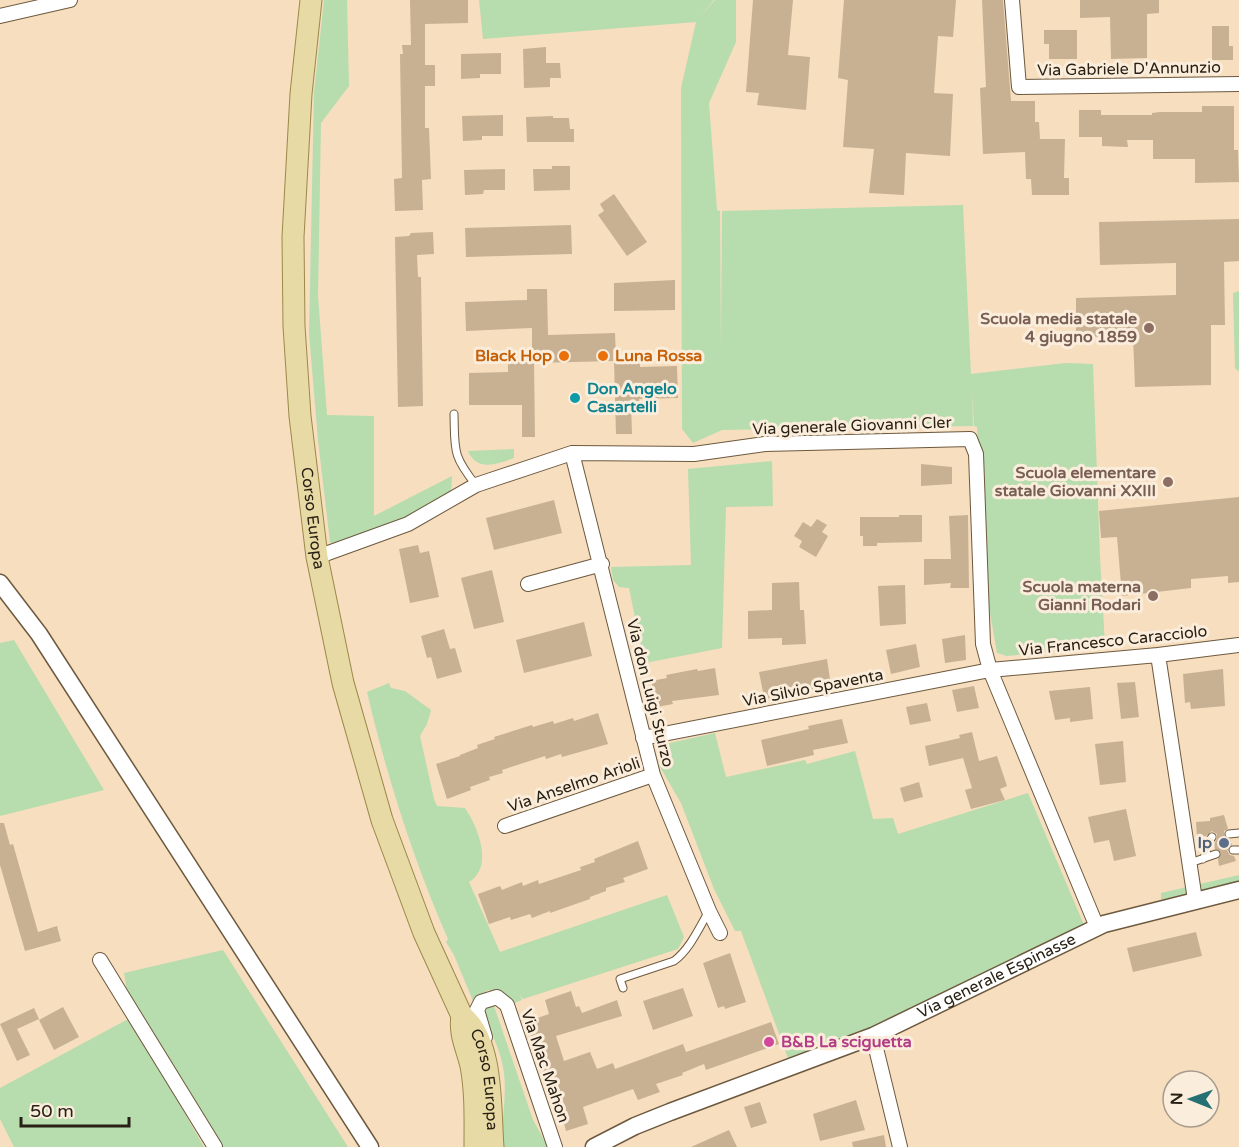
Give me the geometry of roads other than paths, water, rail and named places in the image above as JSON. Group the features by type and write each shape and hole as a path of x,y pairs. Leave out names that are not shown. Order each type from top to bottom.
{"main road":[{"name":"Corso Europa","path":"311,0 301,94 293,237 294,326 300,416 317,557 343,683 382,820 424,933 462,1016 471,1023 483,1053 490,1089 493,1147"},
{"name":"Corso Europa","path":"462,1016 460,1029 471,1065 474,1088 475,1147"}],"street":[{"path":"0,16 70,0"},
{"name":"Via Gabriele D'Annunzio","path":"1012,0 1019,87 1239,84"},
{"name":"Via generale Giovanni Cler","path":"317,557 408,524 476,485 572,453 694,454 765,444 970,439 976,454 983,644 990,670 1097,927"},
{"name":"Via don Luigi Sturzo","path":"572,453 602,564 653,775 720,933"},
{"path":"528,584 602,564"},
{"path":"0,583 39,634 370,1147"},
{"name":"Via Francesco Caracciolo","path":"990,670 1158,655 1239,645"},
{"path":"1158,655 1196,862 1195,900"},
{"name":"Via Silvio Spaventa","path":"643,738 990,670"},
{"name":"Via Anselmo Arioli","path":"505,826 653,775"},
{"name":"Via generale Espinasse","path":"594,1147 635,1126 670,1112 873,1036 1097,927 1239,890"},
{"path":"100,960 215,1147"},
{"name":"Via Mac Mahon","path":"491,1120 497,1110 497,1072 477,1010 481,1002 497,997 507,1005 555,1147"},
{"path":"873,1036 900,1147"}],"lane":[{"path":"454,414 455,452 463,469 476,485"},
{"path":"1229,834 1239,833"},
{"path":"1196,862 1206,854 1212,837"},
{"path":"1196,862 1216,854"},
{"path":"623,988 620,979 680,957 709,911"}],"place":[{"name":"Scuola media statale 4 giugno 1859","path":"1149,328"},
{"name":"Black Hop","path":"564,356"},
{"name":"Luna Rossa","path":"603,356"},
{"name":"Don Angelo Casartelli","path":"575,398"},
{"name":"Scuola elementare statale Giovanni XXIII","path":"1168,482"},
{"name":"Scuola materna Gianni Rodari","path":"1153,596"},
{"name":"Ip","path":"1224,843"},
{"name":"B&B La sciguetta","path":"769,1042"}]}
